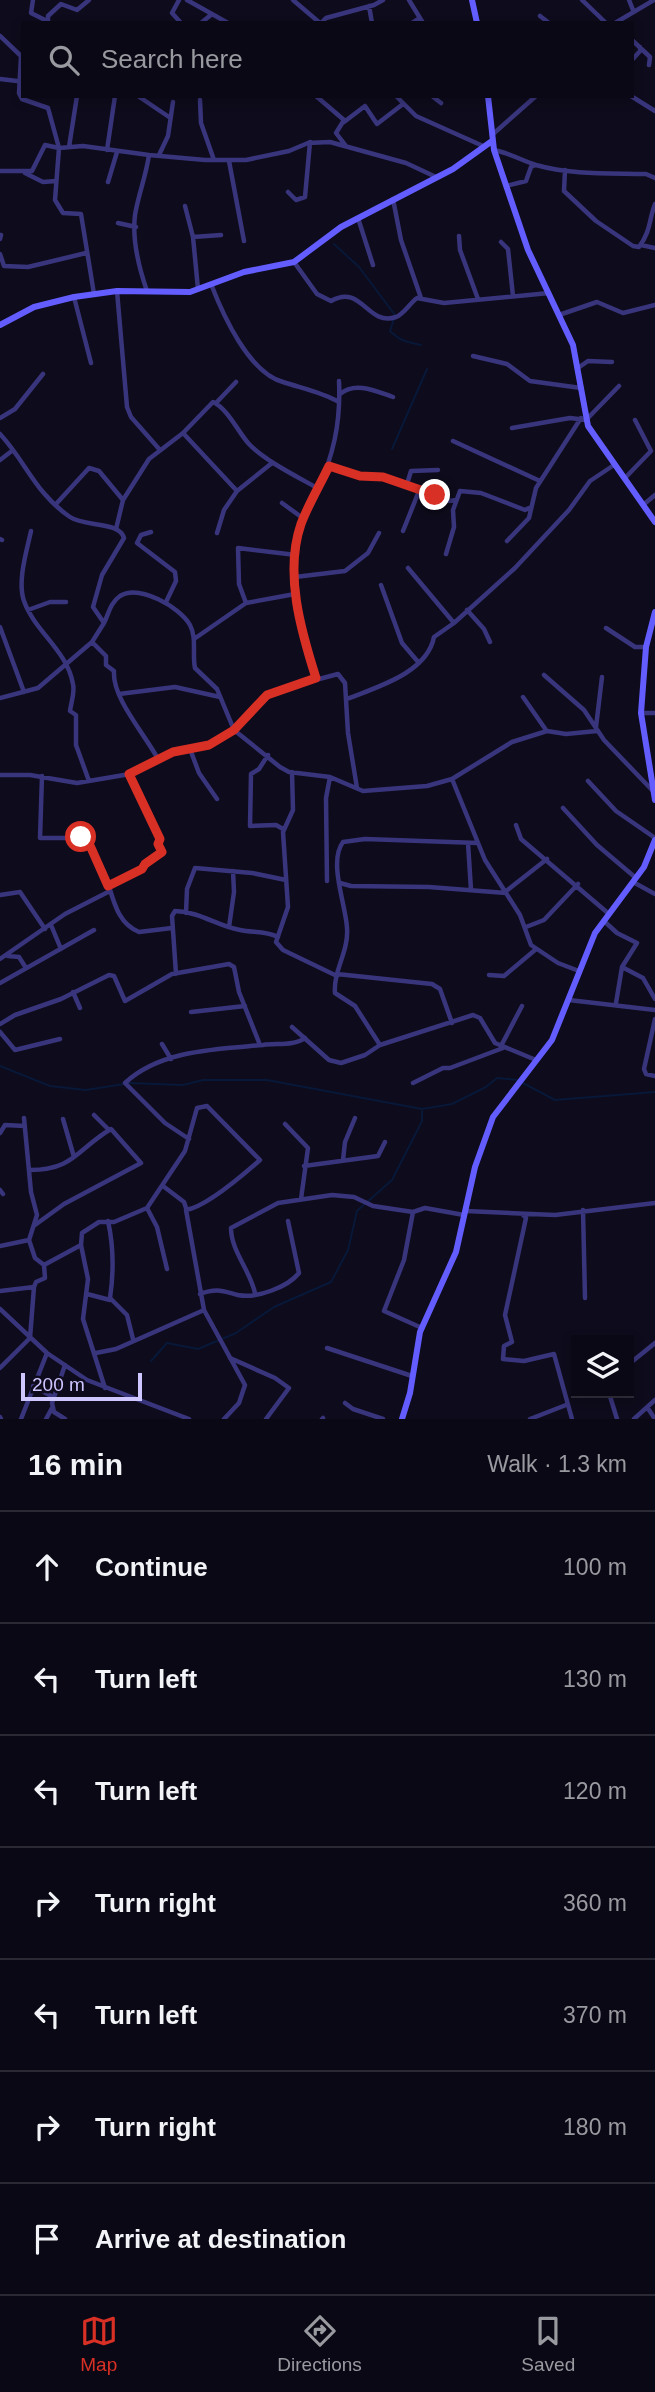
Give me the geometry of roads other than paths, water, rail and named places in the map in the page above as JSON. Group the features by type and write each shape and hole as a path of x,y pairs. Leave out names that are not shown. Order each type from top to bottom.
{"street":[{"path":"33,0 32,13 46,21"},
{"path":"48,21 48,16 61,4 78,10 89,0"},
{"path":"179,0 172,13 179,21"},
{"path":"187,0 224,21"},
{"path":"293,0 318,21"},
{"path":"322,21 365,4 383,0"},
{"path":"409,0 422,20"},
{"path":"472,0 477,21"},
{"path":"582,0 604,21"},
{"path":"629,0 633,10"},
{"path":"618,21 654,0"},
{"path":"365,4 371,21"},
{"path":"203,21 212,14"},
{"path":"540,16 546,21"},
{"path":"0,36 21,56 17,81 21,95"},
{"path":"634,42 653,57 649,65"},
{"path":"634,58 640,51 639,46"},
{"path":"0,79 17,81"},
{"path":"22,98 48,108 59,148 55,200 63,212 81,214 94,293"},
{"path":"69,147 77,98"},
{"path":"107,150 115,98"},
{"path":"141,98 169,117"},
{"path":"318,98 344,122"},
{"path":"399,98 416,116 483,146"},
{"path":"435,98 441,103"},
{"path":"488,98 494,150 506,186 528,250 573,345 581,388 583,419 655,522"},
{"path":"0,325 34,307 74,297 117,290 169,294 198,290 244,272 294,262 358,217 437,177 483,146 534,98"},
{"path":"634,98 655,111"},
{"path":"200,100 201,123 214,160"},
{"path":"159,155 168,136 173,102"},
{"path":"346,147 336,133 344,122 365,106 377,124 403,104"},
{"path":"0,171 24,172 34,169 45,145 229,161 289,151 310,142 330,142 406,163 437,177"},
{"path":"288,192 296,200 305,197 310,142"},
{"path":"494,150 512,153 536,165 565,170 655,177"},
{"path":"108,182 117,152"},
{"path":"146,291 137,249 135,213 146,180 149,155"},
{"path":"229,161 244,242"},
{"path":"506,186 526,181 531,167 536,165"},
{"path":"565,170 562,189 578,205 633,246 655,248"},
{"path":"24,172 43,182 57,181"},
{"path":"392,198 401,240 421,298"},
{"path":"641,245 653,220 655,204"},
{"path":"185,206 193,237 198,290"},
{"path":"358,217 373,265"},
{"path":"118,223 136,227"},
{"path":"193,237 221,235"},
{"path":"459,236 460,250 478,299"},
{"path":"501,242 508,249 513,296"},
{"path":"0,254 4,266 28,267 86,253"},
{"path":"294,262 317,295 327,302 344,294 373,314 394,317 415,299 421,298 438,303 549,293"},
{"path":"211,284 242,348 262,371 278,381 340,402"},
{"path":"117,290 127,407 131,416 160,450"},
{"path":"74,297 91,363"},
{"path":"558,315 591,303 606,303 623,313 655,304"},
{"path":"473,356 507,364 530,381 581,388"},
{"path":"578,368 588,361 612,362"},
{"path":"0,418 15,409 43,373"},
{"path":"316,678 295,594 296,555 304,519 329,466 338,429 339,380"},
{"path":"116,529 123,500 149,459 183,433 210,404 216,403 236,382"},
{"path":"507,541 526,523 540,481 583,419 620,386"},
{"path":"340,395 348,388 364,388 393,397"},
{"path":"216,403 249,444 273,462 319,489"},
{"path":"512,428 583,419"},
{"path":"624,479 651,451 635,420"},
{"path":"183,433 237,491"},
{"path":"0,434 35,486 76,521 116,529 124,534 124,540 102,575 93,604 104,623"},
{"path":"453,441 540,481"},
{"path":"0,460 13,450"},
{"path":"217,533 224,510 237,491 273,462"},
{"path":"346,699 382,685 419,663 431,649 434,637 454,623 542,539 590,481 614,465"},
{"path":"329,466 363,477 381,477 419,491 456,500"},
{"path":"56,504 89,468 99,471 123,500"},
{"path":"403,485 407,484 411,471 438,470"},
{"path":"446,554 454,527 456,500 462,490 481,493 525,510 529,508"},
{"path":"402,531 419,491"},
{"path":"643,505 655,495"},
{"path":"282,503 304,519"},
{"path":"31,531 23,592 28,610 58,647 74,686 70,711 76,715 76,747 89,781"},
{"path":"151,532 141,535 137,543 175,572 176,581 166,602"},
{"path":"295,577 345,571 368,553 379,533"},
{"path":"246,603 239,584 237,548 296,555"},
{"path":"408,568 454,623"},
{"path":"381,585 402,643 419,663"},
{"path":"0,698 38,688 92,642 112,603 127,593 135,592 166,602 189,623 194,639 195,668 215,687 234,730 280,767 292,772 330,777 369,791 427,786 452,779 512,742 547,730 566,734 597,729"},
{"path":"194,639 246,603 295,594"},
{"path":"28,610 66,602"},
{"path":"467,610 484,629 490,642"},
{"path":"654,796 641,713 646,647 655,613"},
{"path":"0,627 24,692"},
{"path":"606,628 635,647 646,647"},
{"path":"92,642 106,656 106,665 114,671 113,684 120,702 141,728 158,759"},
{"path":"0,775 42,776 70,782 129,774 158,759 205,747 234,730 267,695 334,674 343,677 358,789"},
{"path":"544,675 584,710 654,796"},
{"path":"597,729 603,677"},
{"path":"119,694 175,687 220,697"},
{"path":"523,697 547,730"},
{"path":"641,713 655,713"},
{"path":"190,750 200,773 217,799"},
{"path":"268,755 259,769 251,774 250,826 276,825 283,829"},
{"path":"647,758 655,757"},
{"path":"292,772 293,810 283,829 288,907 278,937 278,947 337,975 432,984 440,989 452,1023"},
{"path":"0,959 65,914 142,869 162,852 158,844 160,839 129,774"},
{"path":"42,776 39,836 86,838 105,875 108,889 123,920 134,930 172,928"},
{"path":"327,881 326,798 330,777"},
{"path":"452,779 478,843 494,876 526,927 528,940 535,950 579,971"},
{"path":"402,1419 422,1328 450,1268 475,1167 494,1117 552,1040 579,971 603,921 650,855 655,839 616,811 588,781"},
{"path":"563,808 634,880 655,894"},
{"path":"516,825 521,839 578,884 609,914"},
{"path":"380,1045 355,1006 335,993 348,930 340,883 338,849 343,842 365,839 478,843"},
{"path":"468,843 471,890"},
{"path":"340,883 351,886 506,892 547,859"},
{"path":"186,913 187,889 195,869 233,871 286,880"},
{"path":"229,927 234,892 233,871"},
{"path":"526,927 544,920 578,884"},
{"path":"0,895 20,892 45,930"},
{"path":"176,974 173,913 205,916 229,927 278,937"},
{"path":"603,921 617,933 637,943 622,967 617,1003"},
{"path":"51,925 61,949"},
{"path":"0,983 94,930"},
{"path":"489,975 504,976 535,950"},
{"path":"8,956 19,957 26,968"},
{"path":"0,1024 111,975 125,1001 176,974 232,965 244,1006 260,1045"},
{"path":"569,1000 654,1006 643,978 622,967"},
{"path":"73,992 80,1009"},
{"path":"191,1012 244,1006"},
{"path":"413,1083 443,1068 450,1068 502,1047 522,1006"},
{"path":"292,1027 329,1060 338,1063 356,1059 380,1045 477,1016 495,1043 536,1060"},
{"path":"655,1019 644,1069 646,1074 655,1076"},
{"path":"0,1032 15,1050 60,1039"},
{"path":"189,1139 165,1123 125,1083 138,1071 194,1052 289,1043 305,1038"},
{"path":"163,1044 171,1059"},
{"path":"106,1388 83,1319 88,1279 81,1245 82,1233 96,1223 114,1222 148,1208 189,1139 195,1111 200,1106 207,1106 260,1160 192,1210 186,1208"},
{"path":"34,1225 64,1204 141,1163 114,1130 109,1130 94,1115"},
{"path":"0,1368 30,1338 34,1287 36,1282 45,1278 44,1265 35,1258 29,1240 37,1215 31,1192 24,1118"},
{"path":"343,1160 345,1142 355,1118"},
{"path":"63,1119 74,1157"},
{"path":"285,1124 306,1142 301,1199"},
{"path":"0,1133 5,1125 25,1126"},
{"path":"30,1170 51,1170 69,1163 109,1130"},
{"path":"304,1166 378,1156 385,1142"},
{"path":"163,1186 184,1202 204,1310 242,1378 244,1392 224,1419"},
{"path":"255,1293 252,1278 235,1247 231,1228 278,1203 332,1195 354,1196 373,1206 414,1212 425,1208 465,1213 555,1215 655,1203"},
{"path":"148,1208 158,1227 167,1269"},
{"path":"583,1210 585,1298"},
{"path":"414,1212 404,1260 384,1311 422,1328"},
{"path":"522,1214 526,1218 505,1315 512,1342 504,1346 503,1359 524,1361 554,1354 572,1419"},
{"path":"107,1221 113,1243 111,1300"},
{"path":"200,1294 216,1289 240,1295 288,1285 299,1273 288,1221"},
{"path":"0,1246 29,1240"},
{"path":"44,1265 81,1245"},
{"path":"0,1291 34,1287"},
{"path":"87,1294 111,1300 127,1315 133,1339"},
{"path":"0,1309 47,1353 65,1365 106,1388 189,1419"},
{"path":"96,1353 116,1349 133,1339 204,1310"},
{"path":"634,1360 655,1343"},
{"path":"327,1348 412,1376"},
{"path":"21,1419 47,1353"},
{"path":"230,1358 275,1378 289,1388 266,1419"},
{"path":"46,1419 65,1365"},
{"path":"33,1386 54,1397"},
{"path":"607,1419 616,1418 611,1398"},
{"path":"634,1419 655,1400"},
{"path":"345,1402 353,1409 383,1419"},
{"path":"530,1419 566,1405"},
{"path":"52,1407 57,1415 65,1419"},
{"path":"647,1407 655,1419"}],"waterway":[{"path":"334,244 359,267 395,315"},
{"path":"394,319 390,331 404,341 421,345"},
{"path":"392,449 427,369"},
{"path":"0,1066 50,1086 86,1090 124,1084"},
{"path":"129,1083 183,1085 203,1080 267,1080 422,1109 452,1104 486,1087 497,1078 517,1080"},
{"path":"521,1082 555,1100 655,1092"},
{"path":"151,1361 167,1343 198,1349 236,1333 274,1307 331,1282 348,1250 357,1211 392,1180 422,1121 422,1111"}]}
